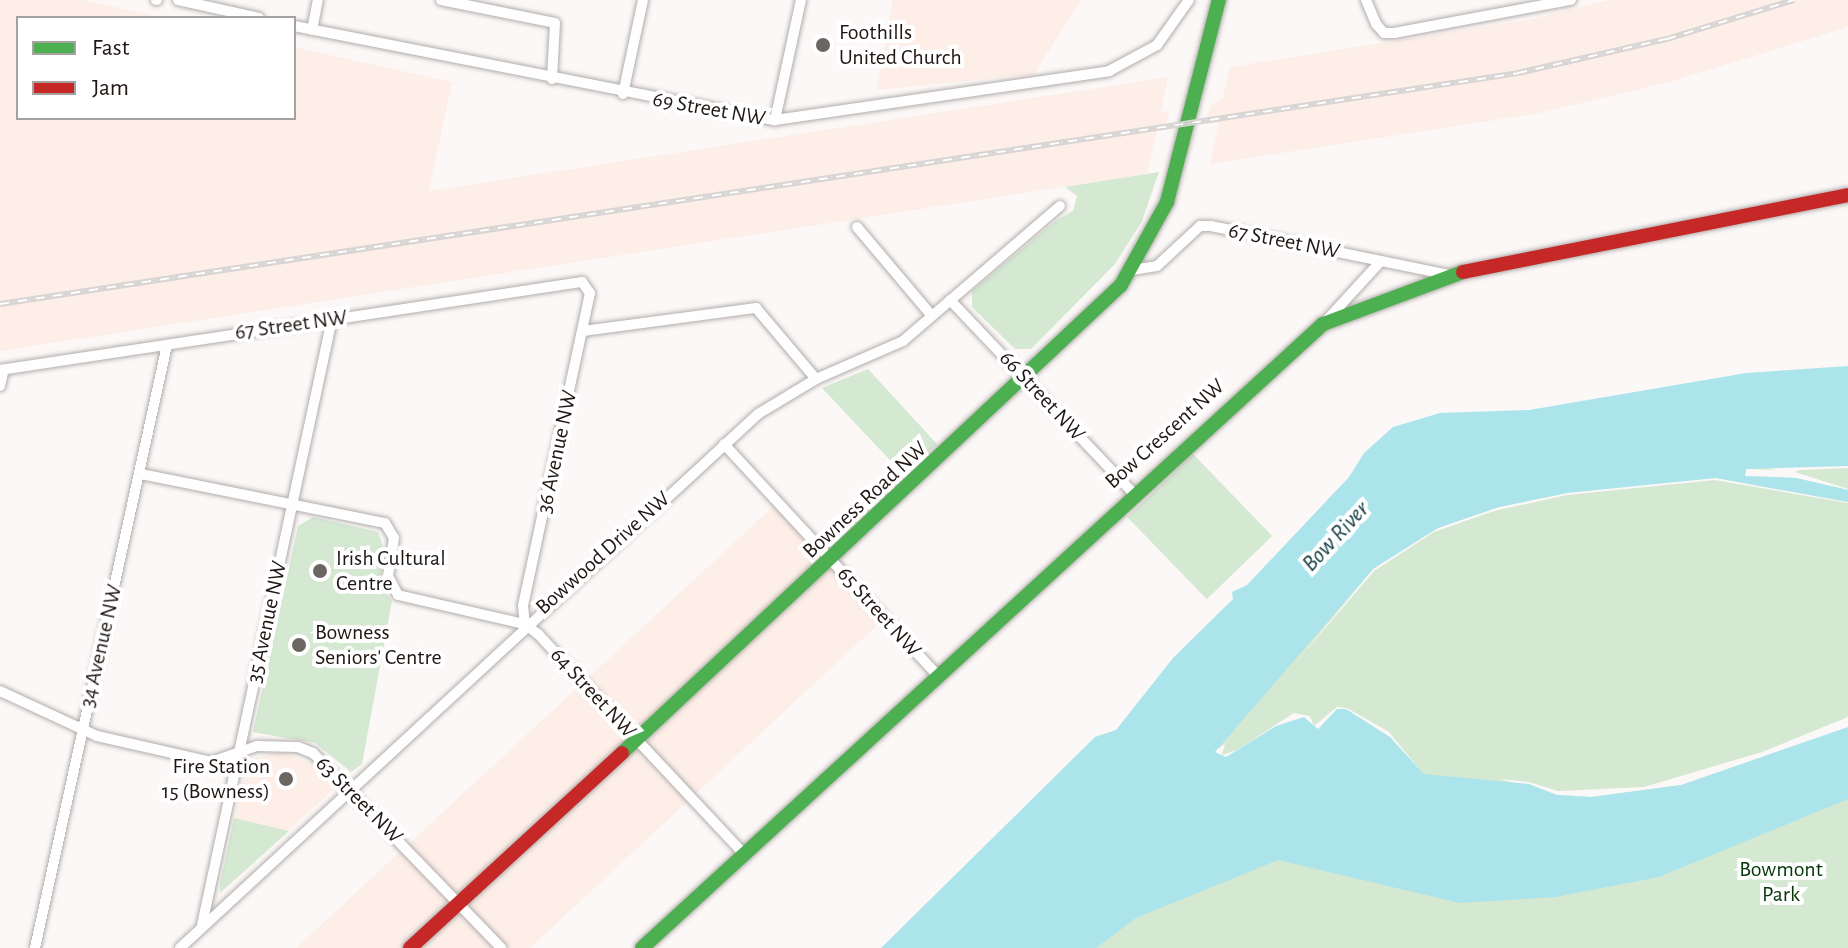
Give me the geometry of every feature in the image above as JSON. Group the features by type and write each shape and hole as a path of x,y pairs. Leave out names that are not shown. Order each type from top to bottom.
{"street":[{"path":"178,0 250,16"},
{"path":"312,30 318,0"},
{"path":"441,0 555,23 552,79"},
{"path":"623,94 643,0"},
{"path":"775,120 801,0"},
{"name":"69 Street NW","path":"296,26 623,94 775,120 1109,71 1139,58 1165,38 1189,0"},
{"name":"Bowness Road NW","path":"410,948 833,561 1025,378 1132,270 1173,184 1219,0"},
{"path":"1366,0 1376,24 1384,33 1394,33 1571,0"},
{"name":"Bow Crescent NW","path":"642,948 1133,493 1323,324 1450,275 1848,195"},
{"name":"Bowwood Drive NW","path":"180,948 525,624 774,401 891,347 932,316 1060,206"},
{"name":"67 Street NW","path":"1132,270 1157,266 1200,226 1211,226 1450,275"},
{"path":"857,227 932,316"},
{"path":"1323,324 1381,261"},
{"name":"67 Street NW","path":"2,370 582,282"},
{"name":"36 Avenue NW","path":"525,624 523,606 590,293 582,282"},
{"name":"66 Street NW","path":"950,300 1133,493"},
{"path":"583,331 756,308 816,379"},
{"name":"35 Avenue NW","path":"202,925 332,319"},
{"name":"34 Avenue NW","path":"35,948 167,345"},
{"path":"0,386 2,370"},
{"name":"65 Street NW","path":"724,444 937,675"},
{"path":"141,474 388,526 394,538 388,576 398,595 525,624"},
{"name":"64 Street NW","path":"525,624 743,853"},
{"name":"63 Street NW","path":"0,691 83,726 97,736 211,762 257,746 298,747 313,753 352,789 501,948"}],"shaded area":[{"path":"0,0 83,0 155,16 16,16 16,120 296,120 296,47 452,82 429,191 1168,77 1161,112 1169,111 1165,130 1157,131 1147,174 0,351"},
{"path":"893,0 1081,0 1034,74 877,90"},
{"path":"1609,0 1848,0 1848,27 1669,82 1540,113 1210,164 1219,123 1206,124 1210,107 1223,98 1230,67 1533,19"},
{"path":"778,502 886,617 530,948 296,948"},
{"path":"279,752 312,763 334,789 220,893 246,766 249,760"}],"green space":[{"path":"1159,172 1142,221 1115,264 1031,349 1015,349 972,307 972,291 1055,221 1073,211 1077,196 1065,187"},
{"path":"868,369 937,444 904,475 822,388"},
{"path":"1193,454 1272,536 1207,599 1128,517"},
{"path":"1729,460 1777,470 1746,469 1745,476 1796,478 1848,490 1848,502 1716,478 1567,493 1499,507 1438,528 1406,545 1373,569 1293,666 1374,571 1434,532 1494,511 1567,495 1715,480 1848,503 1848,717 1762,752 1644,787 1558,791 1529,782 1500,779 1558,795 1591,797 1681,785 1490,855 1389,732 1347,708 1337,707 1314,726 1310,716 1294,713 1237,750 1222,755 1225,744 1211,753 1396,494"},
{"path":"1848,468 1848,489 1795,472 1800,470"},
{"path":"313,517 378,532 383,546 380,586 392,601 362,764 351,772 315,743 253,732 298,526"},
{"name":"Bowmont Park","path":"1848,781 1848,948 1000,948 1062,882"},
{"path":"234,818 289,831 220,893 220,883"}],"water":[{"name":"Bow River","path":"1848,366 1848,466 1746,469 1745,476 1796,478 1848,490 1848,502 1716,478 1567,493 1499,507 1438,528 1373,569 1215,752 1226,757 1276,726 1304,717 1318,729 1337,709 1346,709 1390,737 1424,774 1529,784 1557,795 1591,797 1681,785 1848,727 1848,799 1659,877 1555,897 1460,903 1278,860 1136,918 1096,948 881,948 1095,737 1116,730 1173,658 1233,599 1232,592 1247,585 1349,477 1364,453 1393,427 1440,413 1529,410 1746,373"}],"railway":[{"path":"0,304 1518,73 1667,39 1794,0"}],"traffic: fast":[{"path":"622,753 1121,285 1167,202 1219,0"},
{"path":"642,948 1323,324 1463,272"}],"traffic: jam":[{"path":"1463,272 1848,195"},
{"path":"410,948 622,753"}],"place":[{"name":"Foothills United Church","path":"823,45"},
{"name":"Irish Cultural Centre","path":"320,571"},
{"name":"Bowness Seniors' Centre","path":"299,645"},
{"name":"Fire Station 15 (Bowness)","path":"286,779"}]}
